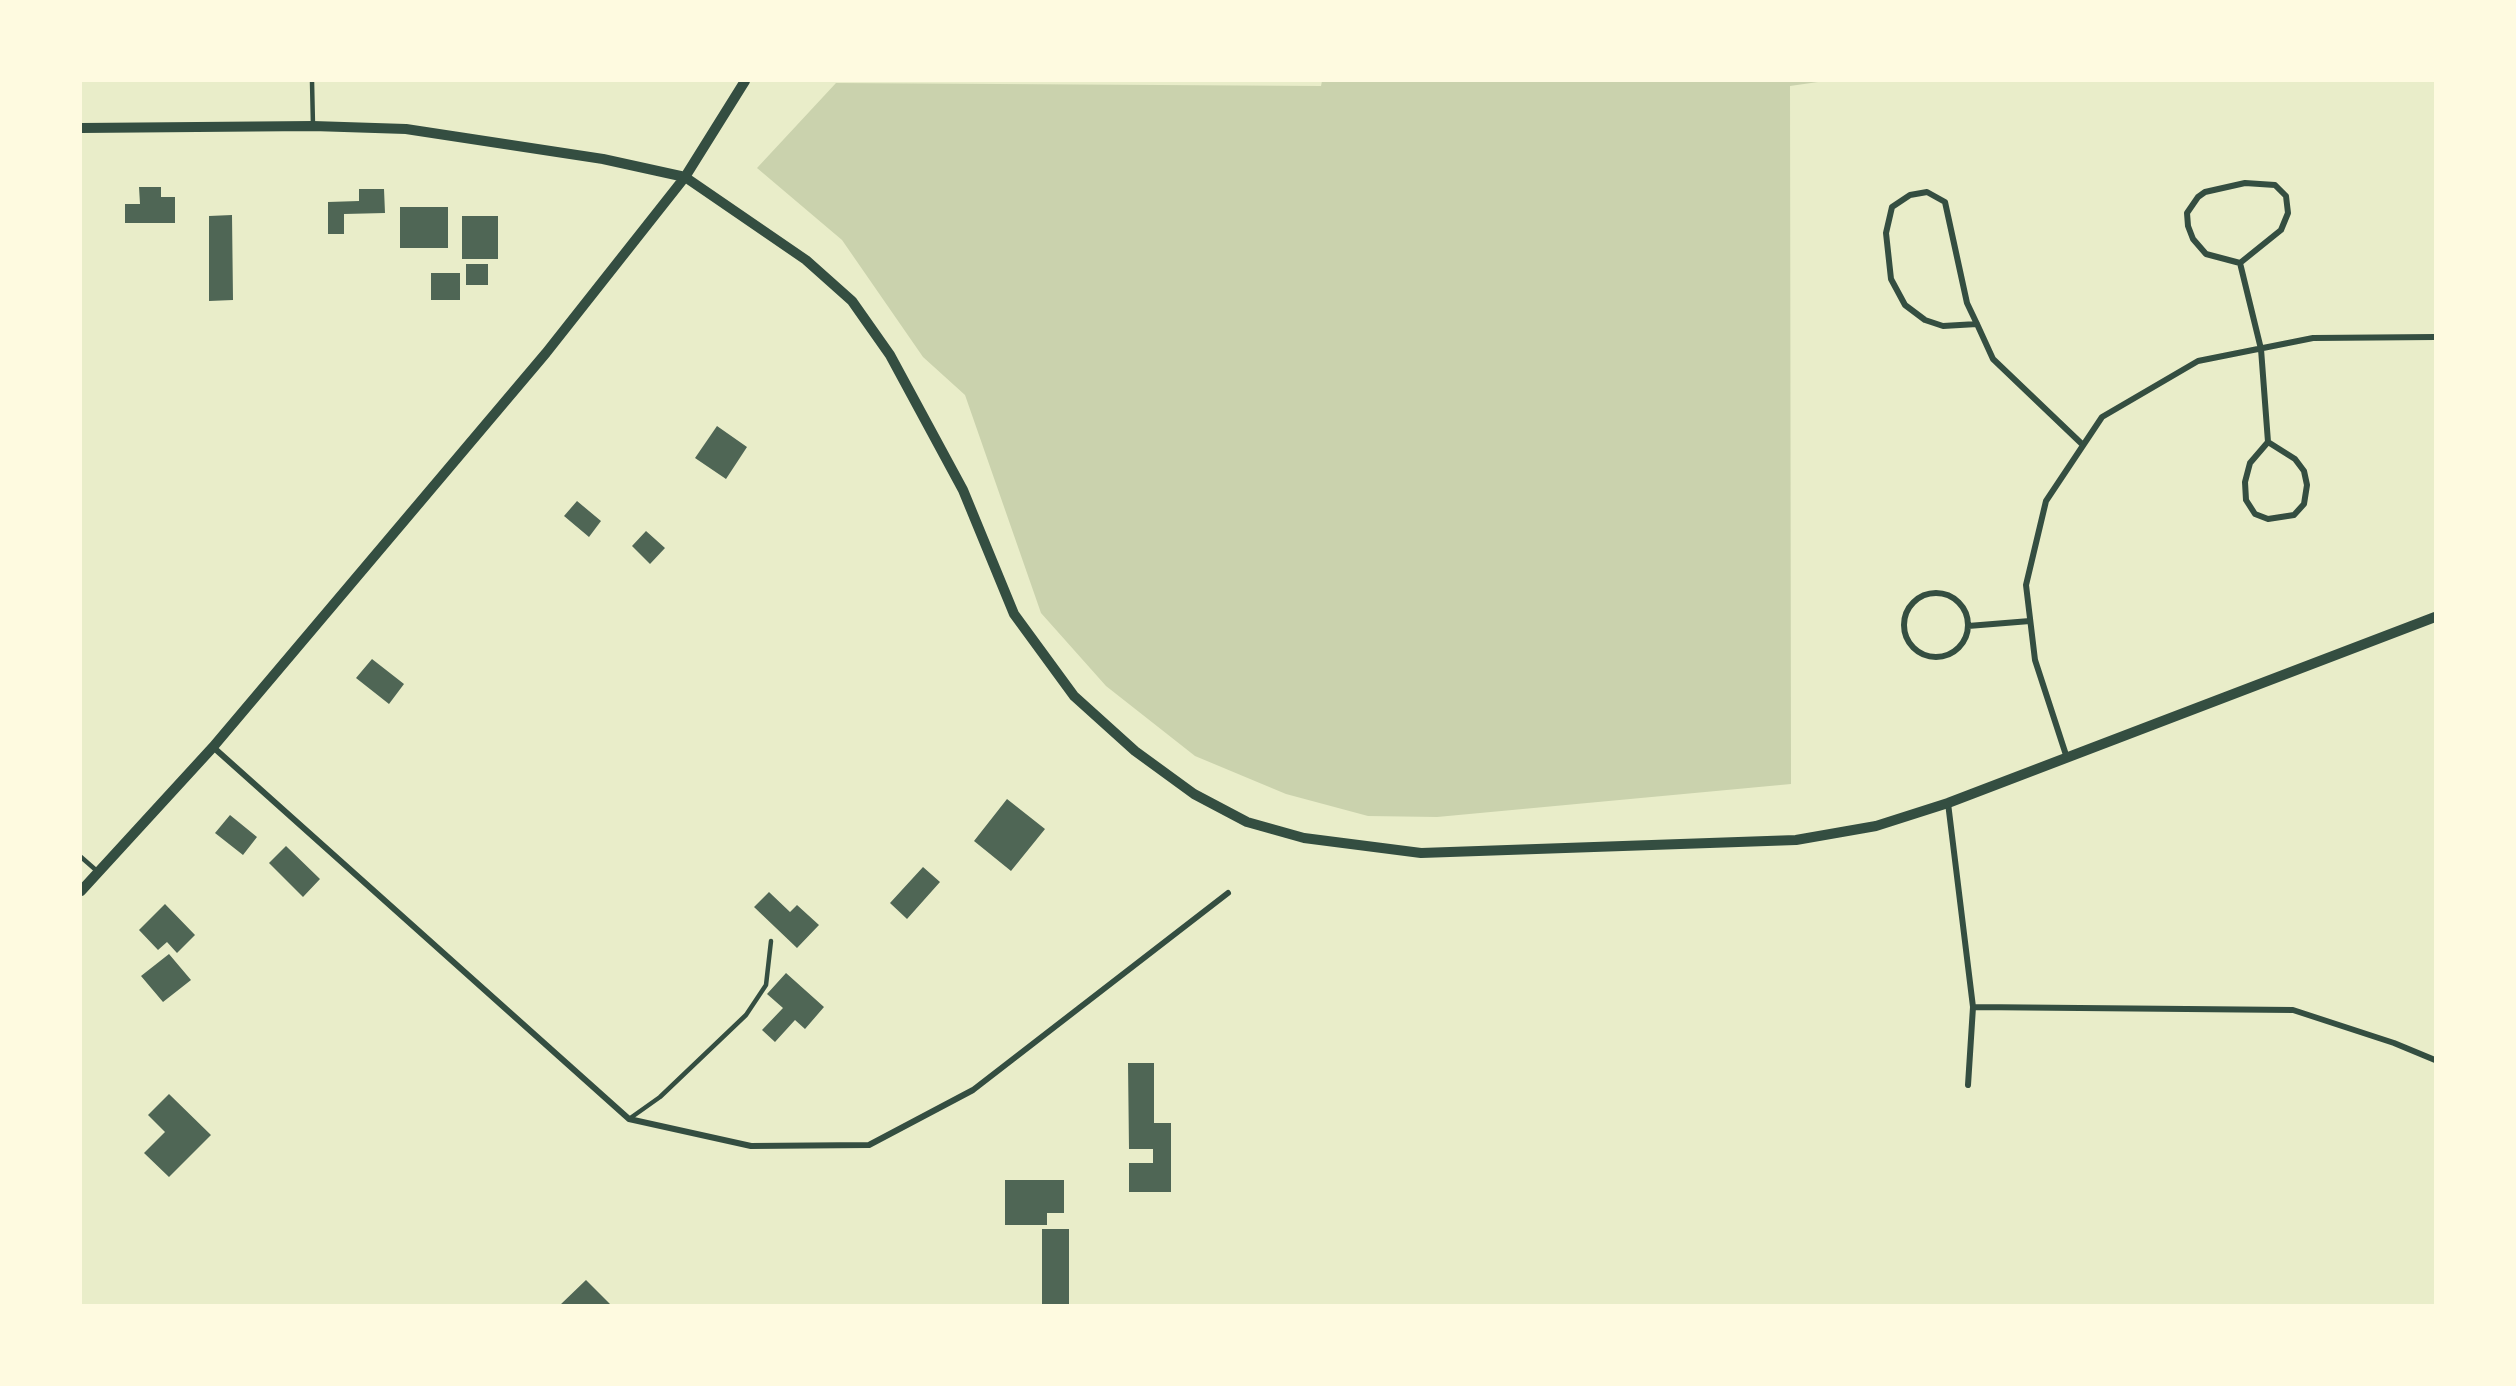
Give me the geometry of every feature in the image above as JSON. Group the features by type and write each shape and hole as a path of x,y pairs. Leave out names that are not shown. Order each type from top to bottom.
{"street":[{"path":"81,891 213,747 546,354 685,177 745,81"},
{"path":"81,128 313,126 406,129 603,159 685,177 806,260 852,301 890,355 963,489 1014,614 1074,696 1152,764 1194,794 1247,822 1304,838 1421,853 1796,840 1876,826 1948,803 2435,617"},
{"path":"2245,183 2275,185 2286,196 2288,213 2281,230 2240,263 2206,254 2193,239 2188,226 2187,213 2198,197 2205,192 2245,183"},
{"path":"1977,324 1943,326 1925,320 1905,305 1891,279 1886,233 1892,207 1910,195 1927,192 1945,202 1967,303 1977,324 1993,359 2083,445"},
{"path":"2240,263 2261,349 2268,442 2250,464 2245,482 2246,500 2255,514 2268,519 2294,514 2304,504 2307,485 2304,471 2295,459 2268,442"},
{"path":"2067,758 2035,660 2026,585 2046,501 2102,417 2198,361 2313,338 2435,337"},
{"path":"1937,593 1950,596 1960,604 1968,626 1961,646 1948,655 1938,658 1925,656 1913,648 1906,638 1903,626 1910,606 1923,596 1937,593"},
{"path":"1968,626 2030,621"},
{"path":"213,747 629,1119 751,1146 869,1145 973,1090 1228,893"},
{"path":"1948,803 1973,1007 1968,1085"},
{"path":"1973,1007 2293,1010 2394,1043 2435,1060"}],"lane":[{"path":"312,81 313,126"},
{"path":"81,857 98,872"},
{"path":"629,1119 660,1097 746,1015 766,985 771,941"}],"green space":[{"path":"1322,81 1825,81 1790,86 1791,784 1437,817 1368,816 1286,794 1195,756 1106,686 1041,613 965,395 923,357 842,240 757,168 836,83 1321,86"}],"building":[{"path":"139,187 161,187 161,197 175,197 175,223 125,223 125,204 140,204"},
{"path":"359,189 384,189 385,213 344,214 344,234 328,234 328,202 359,201"},
{"path":"400,207 448,207 448,248 400,248"},
{"path":"232,215 233,300 209,301 209,216"},
{"path":"462,216 498,216 498,259 462,259"},
{"path":"466,264 488,264 488,285 466,285"},
{"path":"431,273 460,273 460,300 431,300"},
{"path":"717,426 747,447 726,479 695,458"},
{"path":"577,501 601,521 589,537 564,516"},
{"path":"646,531 665,548 650,564 632,546"},
{"path":"372,659 404,684 389,704 356,678"},
{"path":"1007,799 1045,829 1011,871 974,841"},
{"path":"230,815 257,837 243,855 215,833"},
{"path":"286,846 320,879 303,897 269,863"},
{"path":"923,867 940,882 907,919 890,903"},
{"path":"769,892 790,912 797,905 819,925 797,948 754,907"},
{"path":"165,904 195,935 177,953 167,942 158,950 139,930"},
{"path":"169,954 191,980 163,1002 141,976"},
{"path":"786,973 824,1007 805,1029 795,1020 775,1042 762,1030 783,1008 767,994"},
{"path":"1128,1063 1154,1063 1154,1123 1171,1123 1171,1192 1129,1192 1129,1163 1153,1163 1153,1149 1129,1149"},
{"path":"169,1094 211,1135 169,1177 144,1153 165,1132 148,1115"},
{"path":"1005,1180 1064,1180 1064,1213 1047,1213 1047,1225 1005,1225"},
{"path":"1042,1229 1069,1229 1069,1304 1042,1304"},
{"path":"586,1280 611,1305 560,1305"}]}
